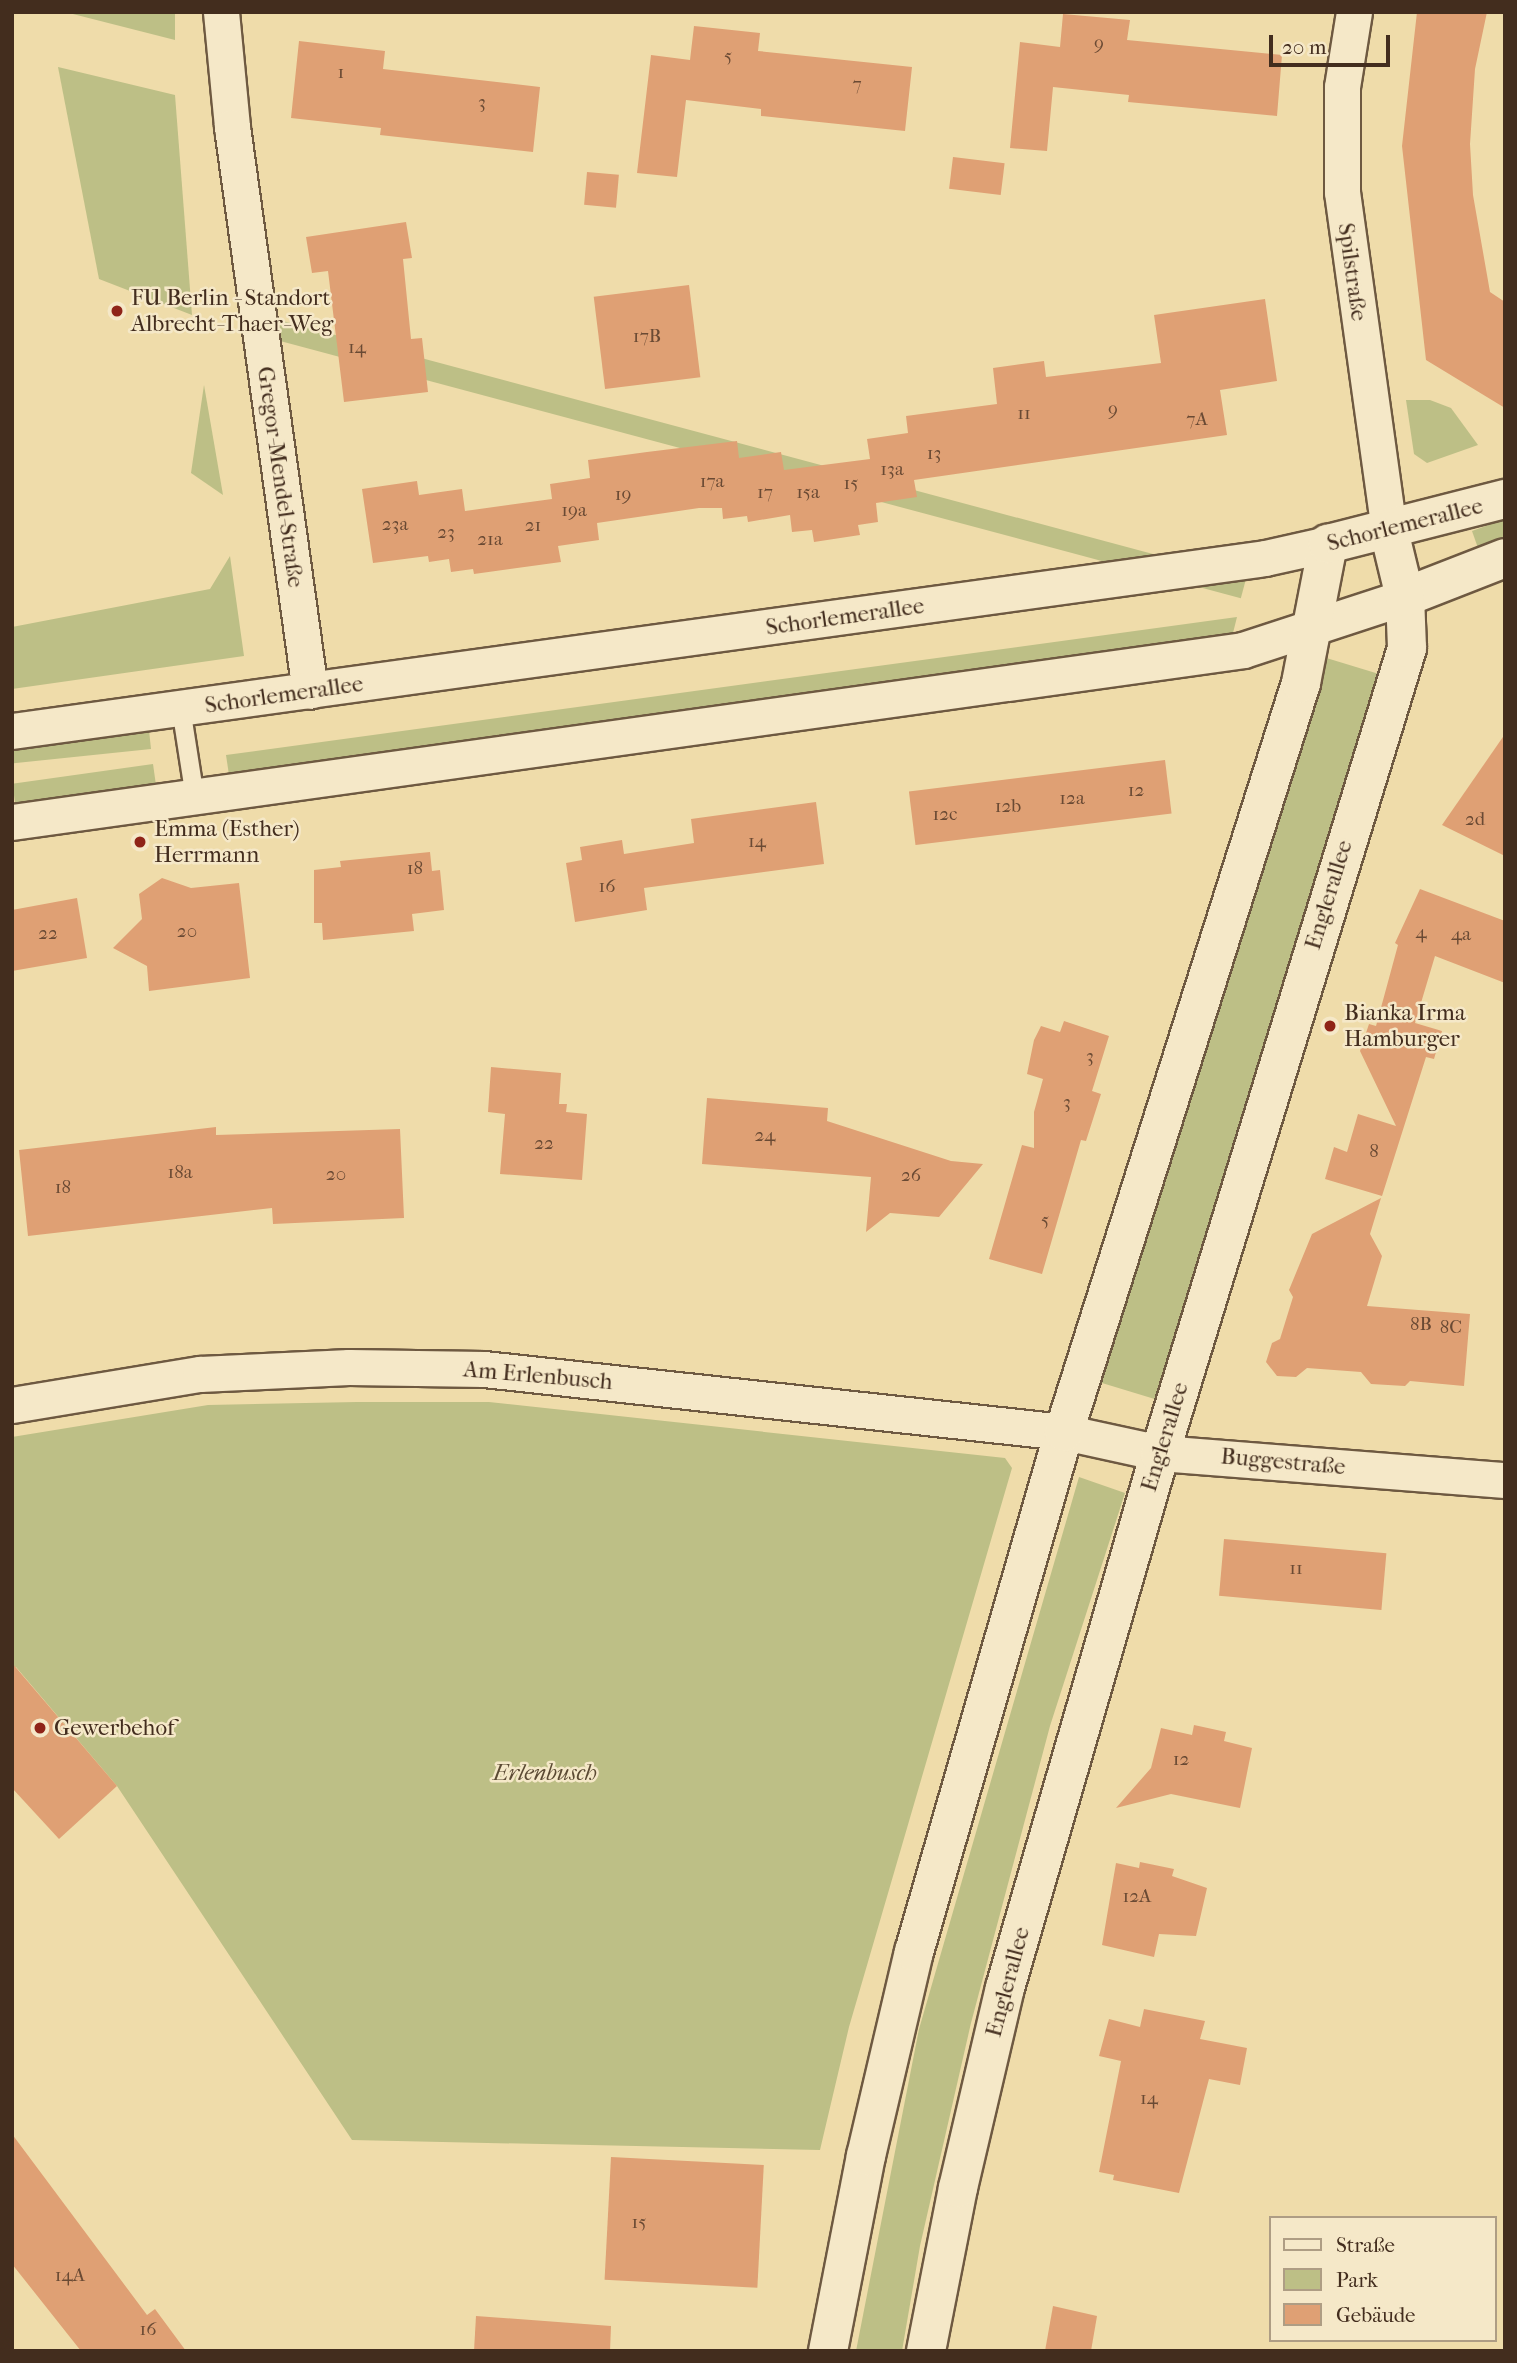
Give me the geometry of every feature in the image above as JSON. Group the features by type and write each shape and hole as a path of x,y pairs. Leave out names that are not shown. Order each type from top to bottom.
{"main road":[{"name":"Schorlemerallee","path":"1328,544 1389,531 1505,499"},
{"name":"Englerallee","path":"926,2351 1005,1988 1160,1453 1407,648 1405,597 1389,531"},
{"path":"828,2351 866,2156 914,1952 1064,1432 1314,630 1328,544"},
{"path":"1405,597 1505,558"}],"street":[{"name":"Gregor-Mendel-Straße","path":"221,12 232,127 310,691"},
{"name":"Spilstraße","path":"1354,12 1342,87 1342,192 1389,531"},
{"name":"Schorlemerallee","path":"12,731 1265,558 1328,544"},
{"path":"12,822 1221,653 1314,630 1405,597"},
{"name":"Am Erlenbusch","path":"12,1405 200,1374 349,1367 484,1369 1064,1432"},
{"name":"Buggestraße","path":"1064,1432 1160,1453 1505,1480"}],"lane":[{"name":"Schorlemerallee","path":"181,708 195,797"}],"green space":[{"path":"65,12 175,12 175,40"},
{"path":"58,67 175,95 192,315 99,279"},
{"path":"247,311 1246,579 1241,598 242,331"},
{"path":"204,385 223,495 191,473"},
{"path":"1406,400 1430,400 1451,408 1478,445 1427,463 1414,454"},
{"path":"1505,519 1505,538 1478,548 1472,531"},
{"path":"230,556 244,656 12,689 12,627 210,589"},
{"path":"1237,617 1233,633 1193,641 229,775 226,755"},
{"path":"1315,654 1379,674 1157,1400 1093,1380"},
{"path":"149,730 151,749 14,763 12,744"},
{"path":"153,764 156,785 15,805 12,784"},
{"name":"Erlenbusch","path":"489,1402 1005,1458 1012,1468 849,2027 820,2150 352,2140 117,1786 16,1667 12,1669 12,1437 208,1405"},
{"path":"1079,1477 1125,1493 1050,1726 971,2023 920,2246 902,2351 856,2351 919,2029"}],"building":[{"path":"1417,12 1487,12 1475,69 1470,144 1473,195 1490,292 1505,302 1505,408 1426,360 1402,146"},
{"path":"1063,14 1130,20 1127,40 1282,55 1277,116 1128,102 1129,95 1053,87 1047,151 1010,148 1020,42 1060,47"},
{"path":"694,26 760,33 758,51 912,67 905,131 761,116 761,109 686,100 677,177 637,173 651,55 690,60"},
{"path":"299,41 385,51 383,69 540,87 533,152 380,135 381,128 291,118"},
{"path":"953,157 1005,163 1001,195 949,189"},
{"path":"587,172 619,175 616,208 584,205"},
{"path":"406,222 412,258 403,259 411,339 422,338 428,392 344,402 328,271 312,273 306,237"},
{"path":"689,285 700,377 605,389 594,297"},
{"path":"1265,299 1277,381 1220,390 1227,435 914,480 917,497 876,503 878,522 858,525 860,535 814,542 812,530 792,532 790,515 748,522 747,516 723,519 722,508 699,508 597,523 599,540 558,546 561,562 474,574 473,569 451,572 449,559 429,562 428,556 373,563 362,489 417,481 419,495 462,489 465,511 552,499 550,484 590,478 588,460 647,452 737,441 739,458 781,452 784,470 870,459 867,439 908,433 906,416 997,404 993,368 1044,361 1046,377 1161,363 1154,315"},
{"path":"1505,734 1505,856 1442,825"},
{"path":"1165,760 1172,814 916,845 909,791"},
{"path":"816,802 824,864 644,888 647,910 575,922 566,863 582,860 580,847 622,840 624,854 694,843 691,819"},
{"path":"430,852 432,871 440,870 444,910 412,914 414,931 323,940 322,923 314,923 314,870 341,867 340,861"},
{"path":"162,878 191,888 239,883 250,978 149,991 147,966 113,948 142,919 139,894"},
{"path":"1420,889 1505,921 1505,983 1435,956 1415,1023 1442,1031 1434,1059 1426,1057 1382,1196 1325,1179 1334,1147 1347,1152 1358,1114 1396,1126 1360,1051 1369,1024 1376,1026 1398,945 1395,943"},
{"path":"77,898 87,958 12,971 12,910"},
{"path":"1064,1021 1109,1036 1092,1091 1101,1094 1086,1141 1081,1140 1042,1274 989,1259 1022,1145 1034,1148 1034,1112 1043,1079 1027,1074 1034,1040 1041,1026 1060,1032"},
{"path":"491,1067 561,1073 559,1104 567,1104 566,1112 587,1114 582,1180 500,1174 505,1114 488,1112"},
{"path":"707,1098 828,1108 827,1121 951,1161 983,1164 939,1217 890,1213 866,1232 871,1177 702,1164"},
{"path":"216,1127 216,1135 400,1129 404,1218 273,1224 272,1208 28,1236 19,1150"},
{"path":"1381,1198 1370,1234 1382,1256 1367,1306 1470,1314 1464,1386 1410,1381 1405,1386 1371,1384 1361,1372 1307,1368 1296,1377 1277,1376 1266,1362 1272,1343 1280,1339 1293,1297 1289,1290 1312,1234"},
{"path":"1224,1539 1386,1553 1381,1610 1219,1596"},
{"name":"Gewerbehof","path":"12,1663 117,1786 59,1839 12,1788"},
{"path":"1194,1725 1226,1732 1224,1741 1252,1748 1240,1808 1171,1794 1116,1808 1151,1768 1161,1728 1192,1735"},
{"path":"1140,1862 1174,1869 1172,1876 1207,1888 1196,1936 1159,1934 1154,1957 1102,1945 1116,1863 1139,1868"},
{"path":"1144,2009 1205,2021 1200,2039 1247,2048 1240,2085 1209,2079 1179,2193 1113,2180 1114,2175 1099,2172 1121,2061 1099,2056 1109,2019 1140,2027"},
{"path":"12,2134 147,2315 155,2309 186,2351 81,2351 12,2264"},
{"path":"611,2157 764,2165 757,2288 605,2280"},
{"path":"1053,2306 1097,2316 1091,2351 1045,2351"},
{"path":"476,2316 611,2326 610,2351 474,2351"}],"place":[{"name":"FU Berlin - Standort Albrecht-Thaer-Weg","path":"117,311"},
{"name":"Emma (Esther) Herrmann","path":"140,842"},
{"name":"Bianka Irma Hamburger","path":"1330,1026"},
{"name":"Gewerbehof","path":"40,1728"}]}
